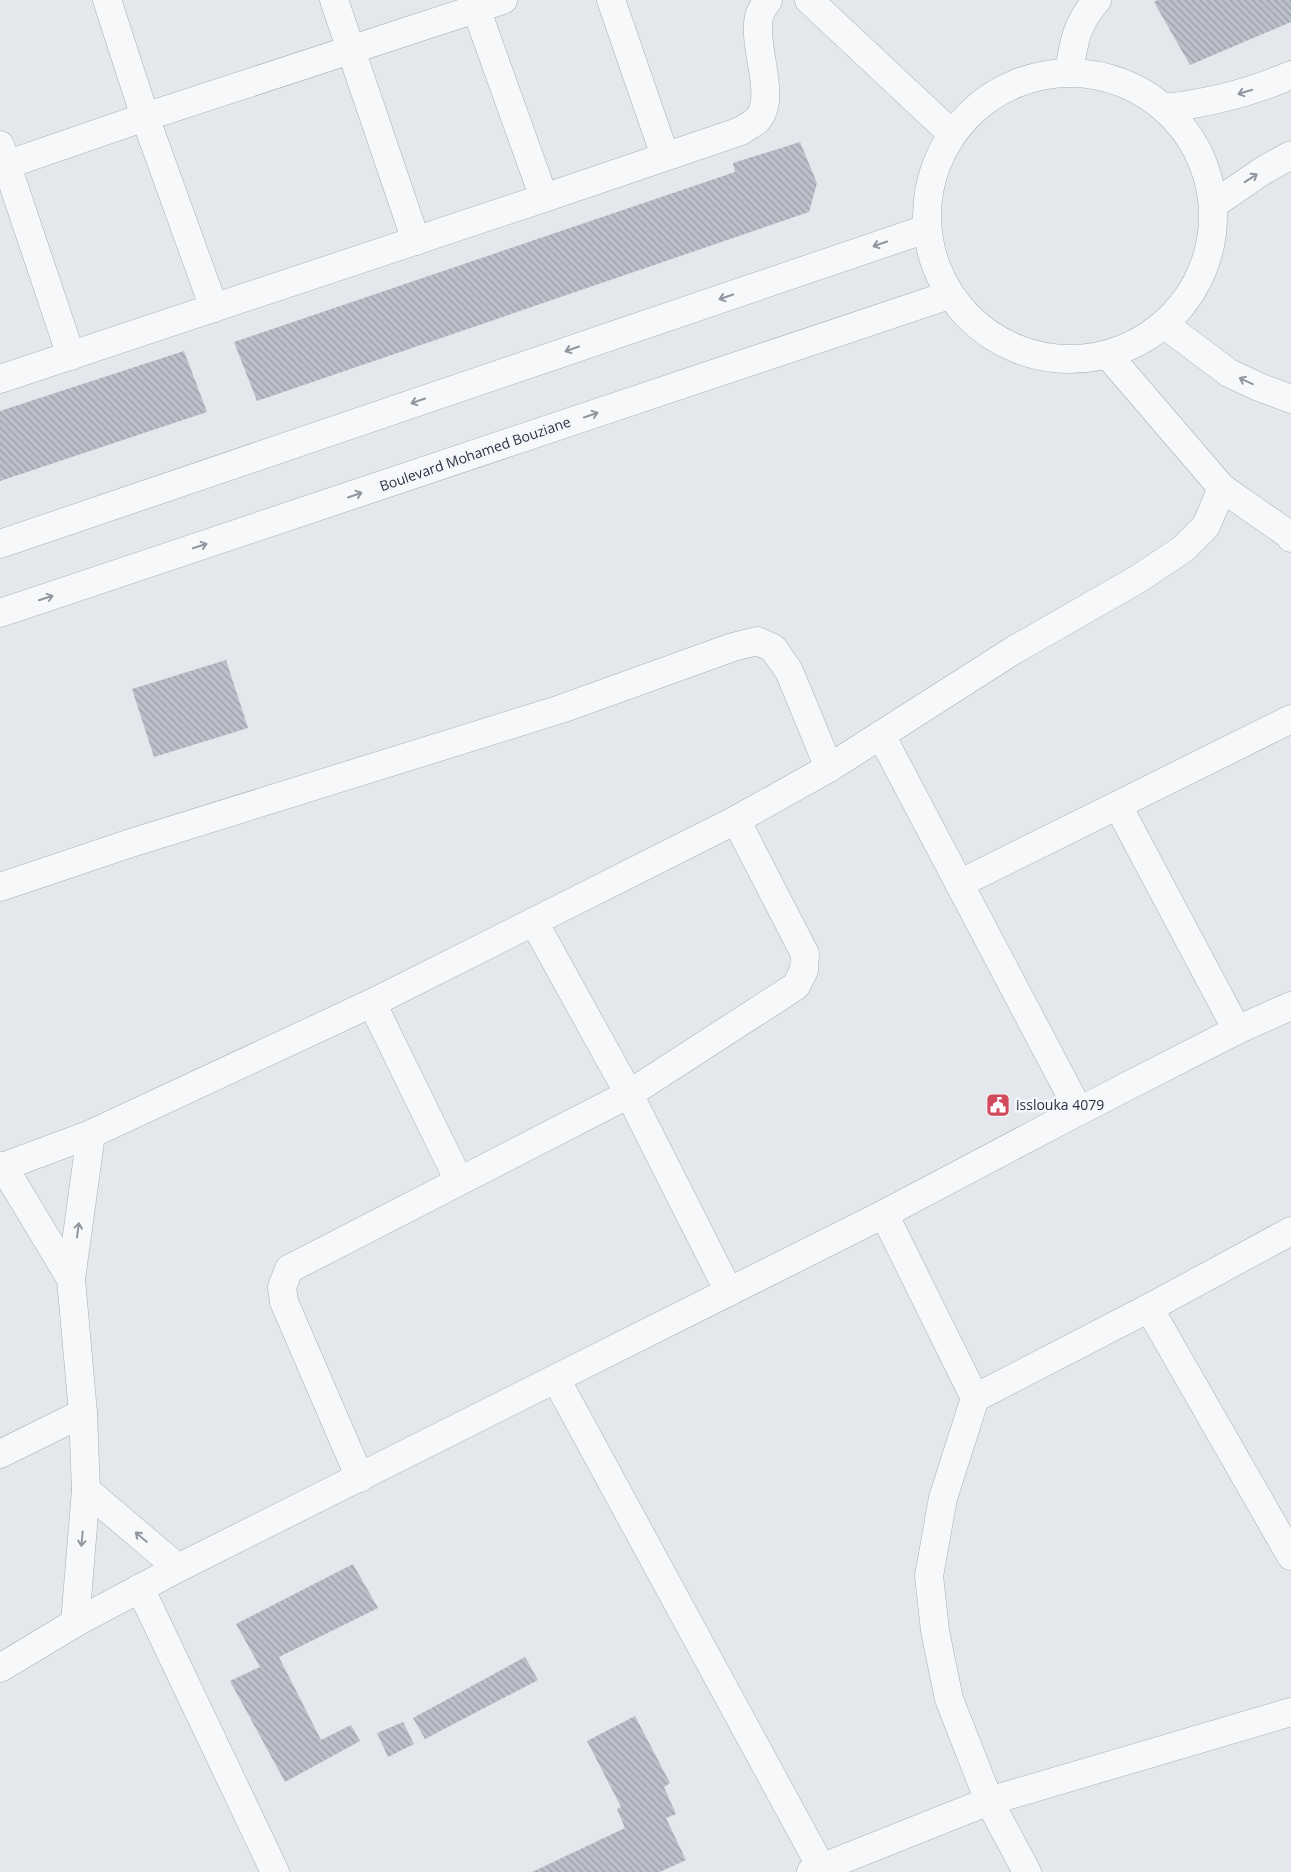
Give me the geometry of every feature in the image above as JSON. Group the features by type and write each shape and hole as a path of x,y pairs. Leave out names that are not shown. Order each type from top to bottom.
{"street":[{"path":"107,0 145,117 214,308"},
{"path":"334,0 416,241"},
{"path":"71,356 2,159 145,117 351,51 475,5 503,0"},
{"path":"611,0 665,156"},
{"path":"0,379 741,131 758,119 766,94 758,39 758,26 759,15 768,0"},
{"path":"809,0 952,134"},
{"path":"1069,72 1075,38 1079,27 1085,15 1097,0"},
{"path":"475,5 544,198"},
{"path":"1069,72 1112,79 1152,98 1165,108 1205,164 1214,204 1211,249 1198,283 1194,291 1165,325 1148,338 1108,356 1063,360 1019,351 980,328 949,295 934,263 926,229 931,178 952,134 975,108 1003,89 1035,76 1069,72"},
{"path":"1165,108 1221,100 1248,92 1291,75"},
{"path":"1214,204 1258,174 1291,155"},
{"path":"0,544 926,229"},
{"name":"Boulevard Mohamed Bouziane","path":"0,613 949,295"},
{"path":"1165,325 1228,373 1291,400"},
{"path":"1108,356 1222,488 1290,535"},
{"path":"71,1279 2,1167 91,1134 372,1003 736,820 829,768 1014,650 1138,579 1183,549 1206,526 1222,488"},
{"path":"0,887 131,843 560,709 733,647 757,641 773,648 789,671 829,768"},
{"path":"959,884 1291,720"},
{"path":"882,735 1079,1111"},
{"path":"1118,806 1238,1030"},
{"path":"360,1478 284,1302 282,1287 289,1269 628,1094 796,986 804,970 805,954 736,820"},
{"path":"534,922 628,1094 729,1292"},
{"path":"372,1003 458,1181"},
{"path":"0,1668 75,1623 178,1568 884,1214 1238,1030 1291,1006"},
{"path":"75,1623 86,1490 83,1413 71,1279 91,1134"},
{"path":"884,1214 975,1398 943,1498 929,1576 935,1631 950,1699 989,1801 1028,1872"},
{"path":"975,1398 1150,1308 1291,1231"},
{"path":"1150,1308 1291,1556"},
{"path":"556,1379 816,1870 989,1801 1291,1712"},
{"path":"0,1454 83,1413"},
{"path":"86,1490 178,1568"},
{"path":"140,1588 275,1872"}],"building":[{"path":"1158,0 1291,0 1291,22 1190,65 1154,2"},
{"path":"800,142 817,183 809,212 257,401 234,342 735,172 733,163"},
{"path":"184,351 207,412 0,481 0,411"},
{"path":"226,660 248,728 154,757 132,689"},
{"path":"353,1564 378,1608 279,1657 321,1740 351,1725 360,1741 285,1782 230,1681 260,1667 236,1624"},
{"path":"525,1657 538,1680 425,1739 413,1718"},
{"path":"635,1716 670,1783 664,1787 676,1814 666,1818 686,1860 660,1872 532,1872 625,1828 617,1809 621,1807 587,1741"},
{"path":"403,1722 414,1744 388,1757 377,1733"}],"place":[{"name":"isslouka 4079","path":"998,1105"}]}
